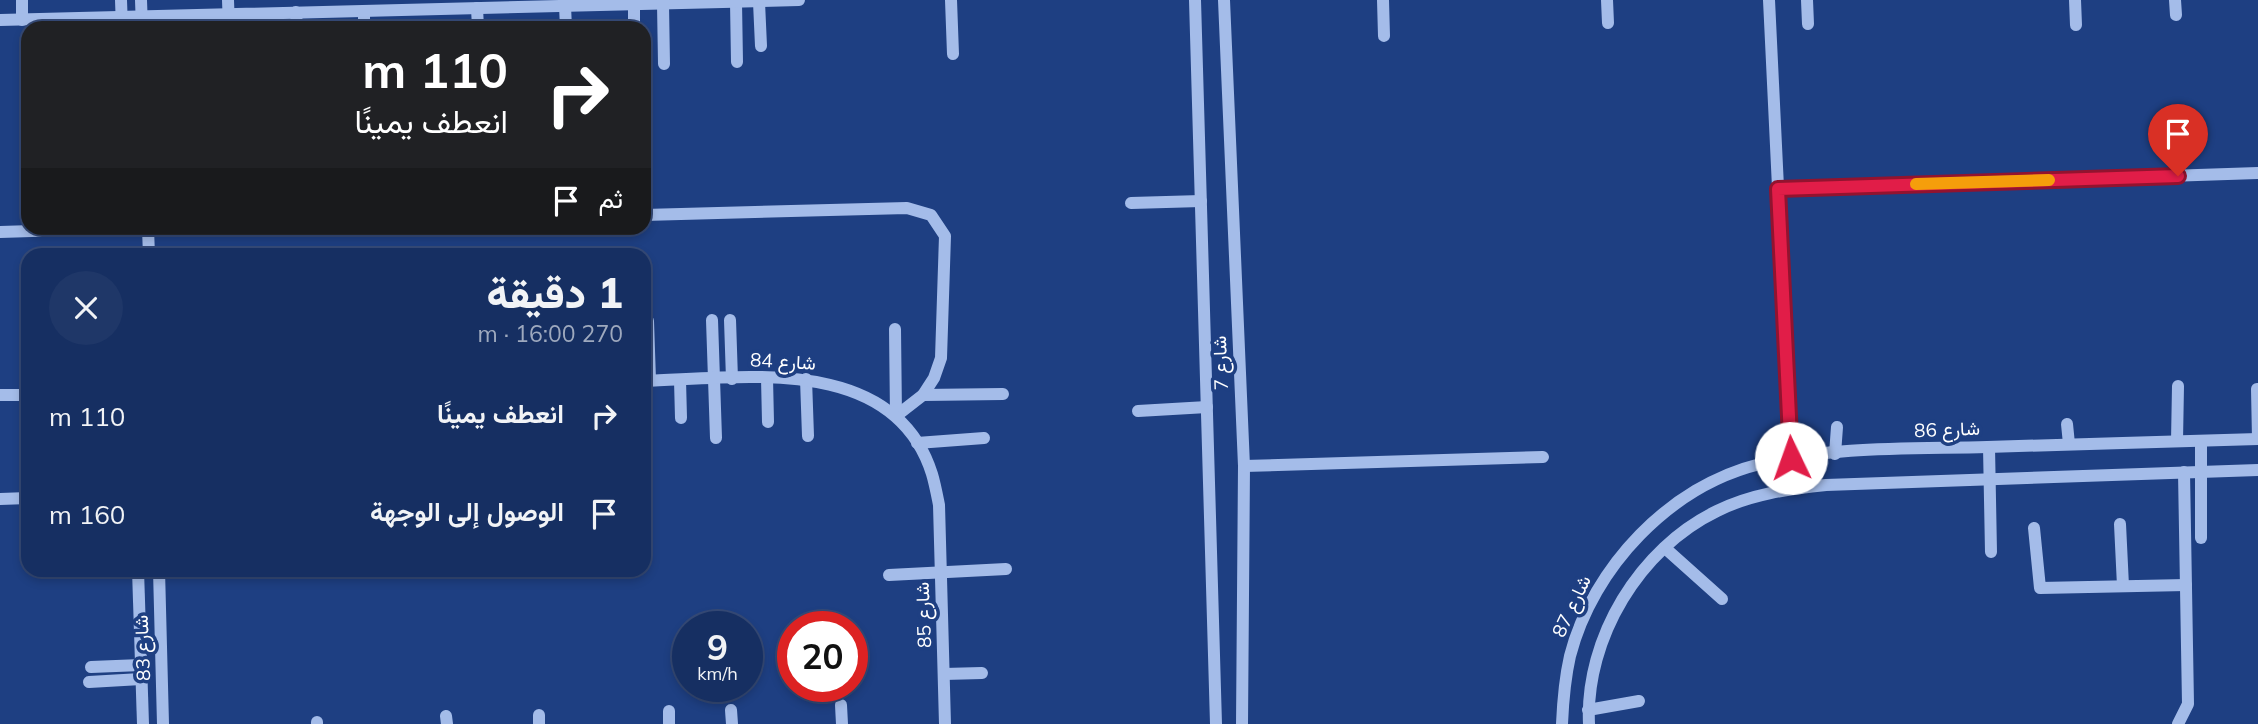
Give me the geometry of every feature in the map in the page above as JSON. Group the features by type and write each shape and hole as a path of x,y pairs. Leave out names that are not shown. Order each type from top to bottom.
{"street":[{"path":"22,0 30,21"},
{"path":"121,0 121,21"},
{"path":"141,0 142,21"},
{"path":"228,0 228,21"},
{"path":"153,21 228,14 477,8 549,3 565,6 799,0"},
{"path":"951,0 953,54"},
{"name":"شارع 7","path":"1195,0 1216,724"},
{"name":"شارع 7","path":"1224,0 1244,466 1242,724"},
{"path":"1384,0 1384,36"},
{"path":"1607,0 1608,23"},
{"path":"1769,0 1791,458"},
{"path":"1807,0 1808,24"},
{"path":"2075,0 2076,25"},
{"path":"2175,0 2176,15"},
{"path":"736,2 737,62"},
{"path":"759,2 761,46"},
{"path":"634,4 634,21"},
{"path":"663,4 664,64"},
{"path":"565,6 566,21"},
{"path":"477,8 478,21"},
{"path":"364,11 364,21"},
{"path":"296,12 297,21"},
{"path":"0,20 21,21"},
{"path":"1778,189 2258,173"},
{"path":"1131,203 1201,201"},
{"path":"651,215 907,208 931,215 945,236 941,358 934,378 923,395 896,416"},
{"path":"0,232 21,231"},
{"path":"712,320 716,438"},
{"path":"730,320 732,379"},
{"path":"895,328 896,416"},
{"path":"767,378 768,422"},
{"path":"806,379 808,436"},
{"name":"شارع 84","path":"651,381 806,379 832,384 866,396 896,416 917,443 932,473 939,505"},
{"path":"680,380 681,418"},
{"path":"2177,441 2178,386"},
{"path":"2257,389 2258,439"},
{"path":"923,395 1003,394"},
{"path":"0,396 21,395"},
{"path":"1138,411 1207,407"},
{"path":"2067,424 2069,444"},
{"path":"1835,454 1837,427"},
{"path":"917,443 984,438"},
{"name":"شارع 86","path":"1654,522 1685,498 1720,479 1757,465 1791,458 1876,450 2258,439"},
{"path":"2201,441 2201,538"},
{"path":"1989,447 1991,552"},
{"path":"1244,466 1543,457"},
{"path":"1589,724 1592,675 1601,642 1615,611 1632,584 1686,528 1718,510 1752,497 1787,490 1869,482 2258,470"},
{"path":"2178,724 2188,704 2184,472"},
{"path":"0,499 21,498"},
{"name":"شارع 85","path":"939,505 945,724"},
{"name":"شارع 87","path":"1562,724 1563,694 1571,655 1584,617 1626,550 1654,522"},
{"path":"2120,524 2123,586"},
{"path":"2034,528 2040,588 2186,584"},
{"path":"1669,544 1722,599"},
{"path":"889,575 1006,569"},
{"name":"شارع 83","path":"138,577 143,724"},
{"name":"شارع 83","path":"159,577 163,724"},
{"path":"91,667 141,665"},
{"path":"944,674 982,673"},
{"path":"89,682 141,679"},
{"path":"1588,710 1639,701"},
{"path":"841,705 842,724"},
{"path":"731,710 732,724"}],"slow traffic":[{"path":"1916,184 2049,180"}],"route":[{"path":"1791,458 1778,189 2178,176"}]}
